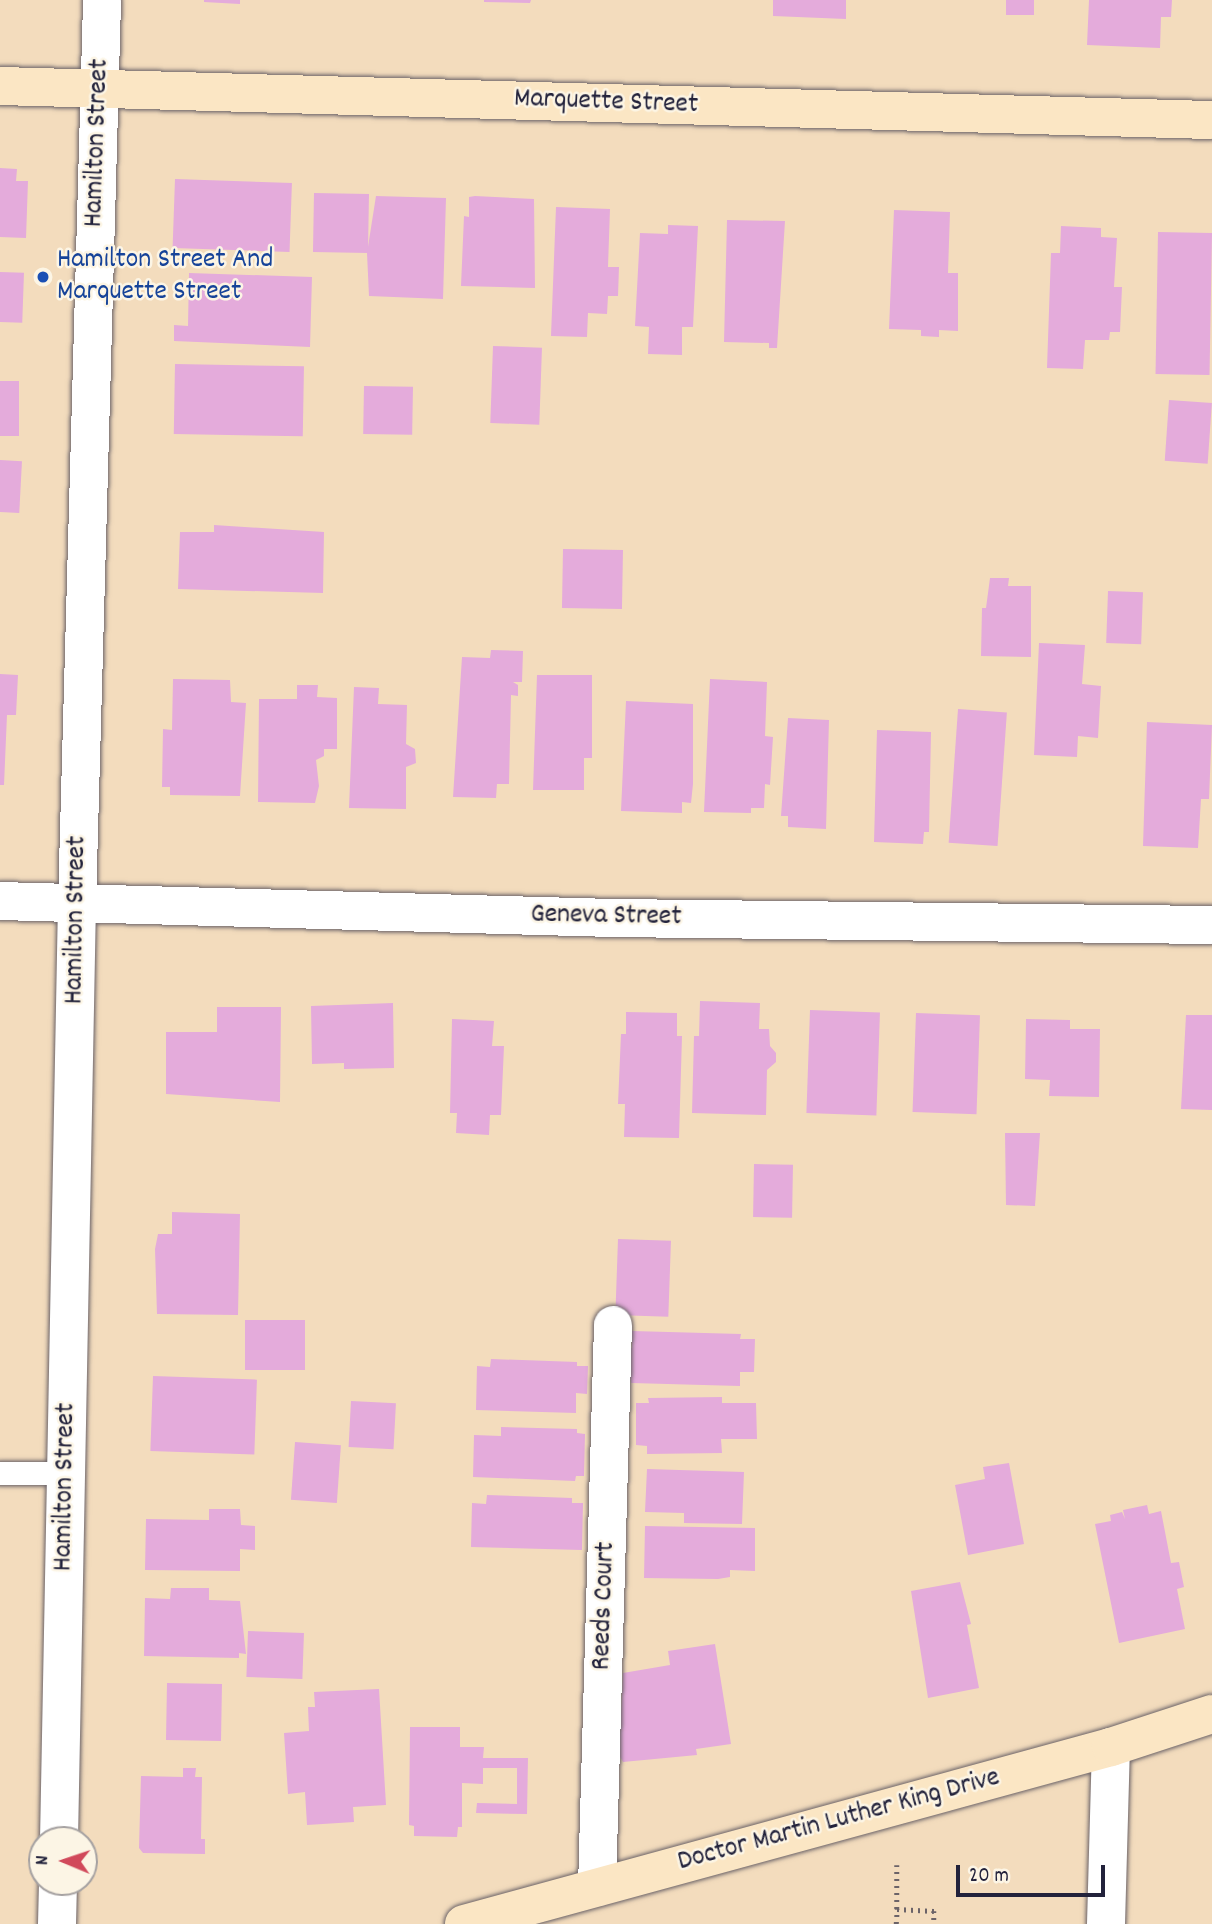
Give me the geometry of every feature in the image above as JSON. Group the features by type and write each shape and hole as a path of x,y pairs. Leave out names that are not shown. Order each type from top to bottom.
{"street":[{"name":"Hamilton Street","path":"59,1826 77,903 102,0"},
{"name":"Marquette Street","path":"0,86 1212,120"},
{"name":"Geneva Street","path":"0,901 613,918 1212,925"},
{"name":"Reeds Court","path":"597,1887 613,1325"},
{"name":"Doctor Martin Luther King Drive","path":"464,1924 1111,1747 1212,1714"},
{"path":"1106,1924 1111,1747"},
{"path":"57,1924 58,1896"}],"lane":[{"path":"0,1474 66,1474"}],"path":[{"path":"896,1924 897,1865"},
{"path":"897,1909 934,1910 934,1924"}],"building":[{"path":"240,0 240,4 204,2"},
{"path":"484,0 531,0 530,3"},
{"path":"773,0 846,0 846,19 773,16"},
{"path":"1006,0 1034,0 1034,15 1006,15"},
{"path":"1089,0 1172,0 1171,17 1161,17 1160,48 1087,45"},
{"path":"0,168 17,169 16,181 28,181 26,238 0,237"},
{"path":"175,179 292,183 290,252 173,248"},
{"path":"314,193 369,194 368,253 313,252"},
{"path":"376,196 446,198 443,299 369,296 367,253"},
{"path":"469,197 534,199 535,288 461,286 464,216 469,217"},
{"path":"556,207 610,209 608,267 619,267 618,296 608,296 607,314 588,313 587,337 551,336"},
{"path":"894,210 950,212 948,273 958,273 958,331 939,330 939,337 921,336 921,330 889,329"},
{"path":"727,220 785,221 777,348 769,348 769,343 724,342"},
{"path":"668,225 698,226 693,327 682,327 682,355 648,354 649,327 635,326 640,233 668,234"},
{"path":"1061,226 1101,228 1101,237 1117,238 1114,287 1122,287 1120,332 1110,332 1109,340 1085,340 1083,369 1047,368 1051,253 1060,253"},
{"path":"1158,232 1212,233 1210,375 1156,374"},
{"path":"0,272 24,273 22,323 0,322"},
{"path":"189,273 312,277 310,347 174,341 174,325 188,326"},
{"path":"493,346 542,348 539,425 490,423"},
{"path":"175,364 304,366 303,436 174,434"},
{"path":"0,381 19,381 19,436 0,436"},
{"path":"364,386 413,387 412,435 363,434"},
{"path":"1169,400 1212,403 1208,464 1165,461"},
{"path":"0,460 22,461 19,513 0,512"},
{"path":"214,525 324,532 323,593 178,589 180,532 214,532"},
{"path":"563,549 623,550 622,609 562,608"},
{"path":"990,578 1009,578 1008,586 1031,586 1031,657 981,656 982,608 986,608"},
{"path":"1108,591 1143,592 1141,644 1106,643"},
{"path":"1039,643 1085,645 1082,684 1101,686 1098,738 1078,736 1077,757 1034,755"},
{"path":"491,650 523,651 522,682 513,682 518,685 518,696 511,695 509,784 497,784 496,798 453,797 462,657 490,658"},
{"path":"0,674 18,675 16,715 7,715 4,785 0,785"},
{"path":"537,675 592,675 592,758 584,758 584,790 533,790"},
{"path":"173,679 230,680 231,702 246,703 240,796 170,795 170,787 162,787 163,729 172,730"},
{"path":"710,679 767,682 765,736 773,737 770,785 765,784 764,808 751,808 751,813 704,812"},
{"path":"297,685 318,685 317,697 337,698 337,749 324,749 324,756 316,760 319,786 315,803 258,802 259,699 297,699"},
{"path":"354,687 379,688 378,704 407,705 406,744 415,749 416,763 406,767 406,809 349,808"},
{"path":"626,701 693,704 693,784 691,803 682,802 682,813 621,811"},
{"path":"958,709 1007,712 998,846 949,843"},
{"path":"788,718 829,720 826,829 788,827 788,816 781,816"},
{"path":"1147,722 1212,725 1209,799 1201,799 1198,848 1143,846"},
{"path":"877,730 931,732 929,832 924,832 923,844 874,842"},
{"path":"700,1001 760,1003 759,1029 769,1029 770,1046 776,1053 776,1062 767,1070 766,1115 692,1113 694,1036 699,1036"},
{"path":"393,1003 394,1068 344,1069 344,1063 312,1064 311,1006"},
{"path":"217,1007 281,1007 280,1102 166,1094 166,1032 217,1032"},
{"path":"810,1010 880,1012 876,1115 806,1113"},
{"path":"626,1012 677,1013 677,1036 682,1036 679,1138 624,1137 625,1104 618,1104 621,1034 626,1034"},
{"path":"916,1013 980,1015 977,1114 913,1112"},
{"path":"1186,1015 1212,1015 1212,1110 1181,1109"},
{"path":"452,1019 494,1021 492,1046 504,1046 501,1115 490,1115 489,1135 456,1133 457,1113 450,1113"},
{"path":"1026,1019 1070,1020 1070,1029 1100,1029 1099,1097 1049,1096 1050,1080 1025,1079"},
{"path":"1005,1133 1040,1133 1035,1206 1006,1205"},
{"path":"754,1164 793,1165 792,1218 753,1217"},
{"path":"172,1212 240,1214 238,1315 157,1314 155,1249 158,1234 172,1234"},
{"path":"618,1239 671,1241 668,1317 615,1315"},
{"path":"245,1320 305,1320 305,1370 245,1370"},
{"path":"632,1331 741,1334 740,1339 755,1339 754,1372 740,1372 740,1386 631,1383 626,1348 632,1348"},
{"path":"491,1359 577,1362 577,1366 588,1366 587,1394 576,1393 576,1413 476,1410 477,1366 490,1367"},
{"path":"153,1376 257,1380 254,1455 150,1451"},
{"path":"722,1397 722,1403 756,1403 757,1439 721,1439 722,1453 647,1454 647,1446 636,1445 636,1403 649,1403 648,1398"},
{"path":"351,1401 396,1403 394,1449 349,1447"},
{"path":"501,1427 577,1429 577,1433 585,1434 584,1476 576,1476 575,1481 473,1477 474,1435 501,1436"},
{"path":"295,1442 341,1445 337,1503 291,1500"},
{"path":"1009,1463 1024,1544 968,1555 955,1485 985,1479 983,1467"},
{"path":"647,1469 744,1472 742,1524 684,1523 684,1513 645,1512"},
{"path":"487,1495 572,1498 572,1503 583,1503 582,1550 471,1547 472,1503 486,1504"},
{"path":"1147,1505 1149,1514 1161,1511 1171,1563 1179,1562 1184,1587 1177,1589 1185,1629 1119,1643 1095,1524 1111,1521 1110,1515 1122,1512 1125,1519 1123,1510"},
{"path":"209,1509 240,1509 241,1525 255,1526 255,1550 240,1549 240,1571 145,1570 146,1519 209,1520"},
{"path":"645,1526 755,1528 755,1571 730,1570 730,1577 718,1579 644,1578"},
{"path":"960,1582 971,1624 967,1625 979,1688 928,1698 911,1591"},
{"path":"171,1588 209,1588 209,1600 240,1601 246,1654 239,1653 239,1658 144,1656 145,1598 170,1599"},
{"path":"248,1631 304,1633 302,1679 246,1677"},
{"path":"715,1644 731,1744 696,1749 697,1755 623,1762 619,1755 623,1673 670,1665 668,1651"},
{"path":"167,1683 222,1684 221,1741 166,1740"},
{"path":"379,1689 386,1805 353,1807 354,1822 307,1825 305,1792 288,1794 284,1733 309,1731 308,1707 315,1707 314,1692"},
{"path":"410,1727 460,1727 460,1747 484,1747 483,1758 528,1758 527,1814 476,1813 477,1803 517,1804 517,1768 483,1768 483,1784 462,1783 462,1827 458,1827 457,1837 414,1836 414,1826 409,1825"},
{"path":"183,1768 196,1768 195,1777 202,1777 201,1839 205,1839 205,1854 143,1853 139,1848 141,1776 183,1777"}],"place":[{"name":"Hamilton Street And Marquette Street","path":"43,277"}]}
